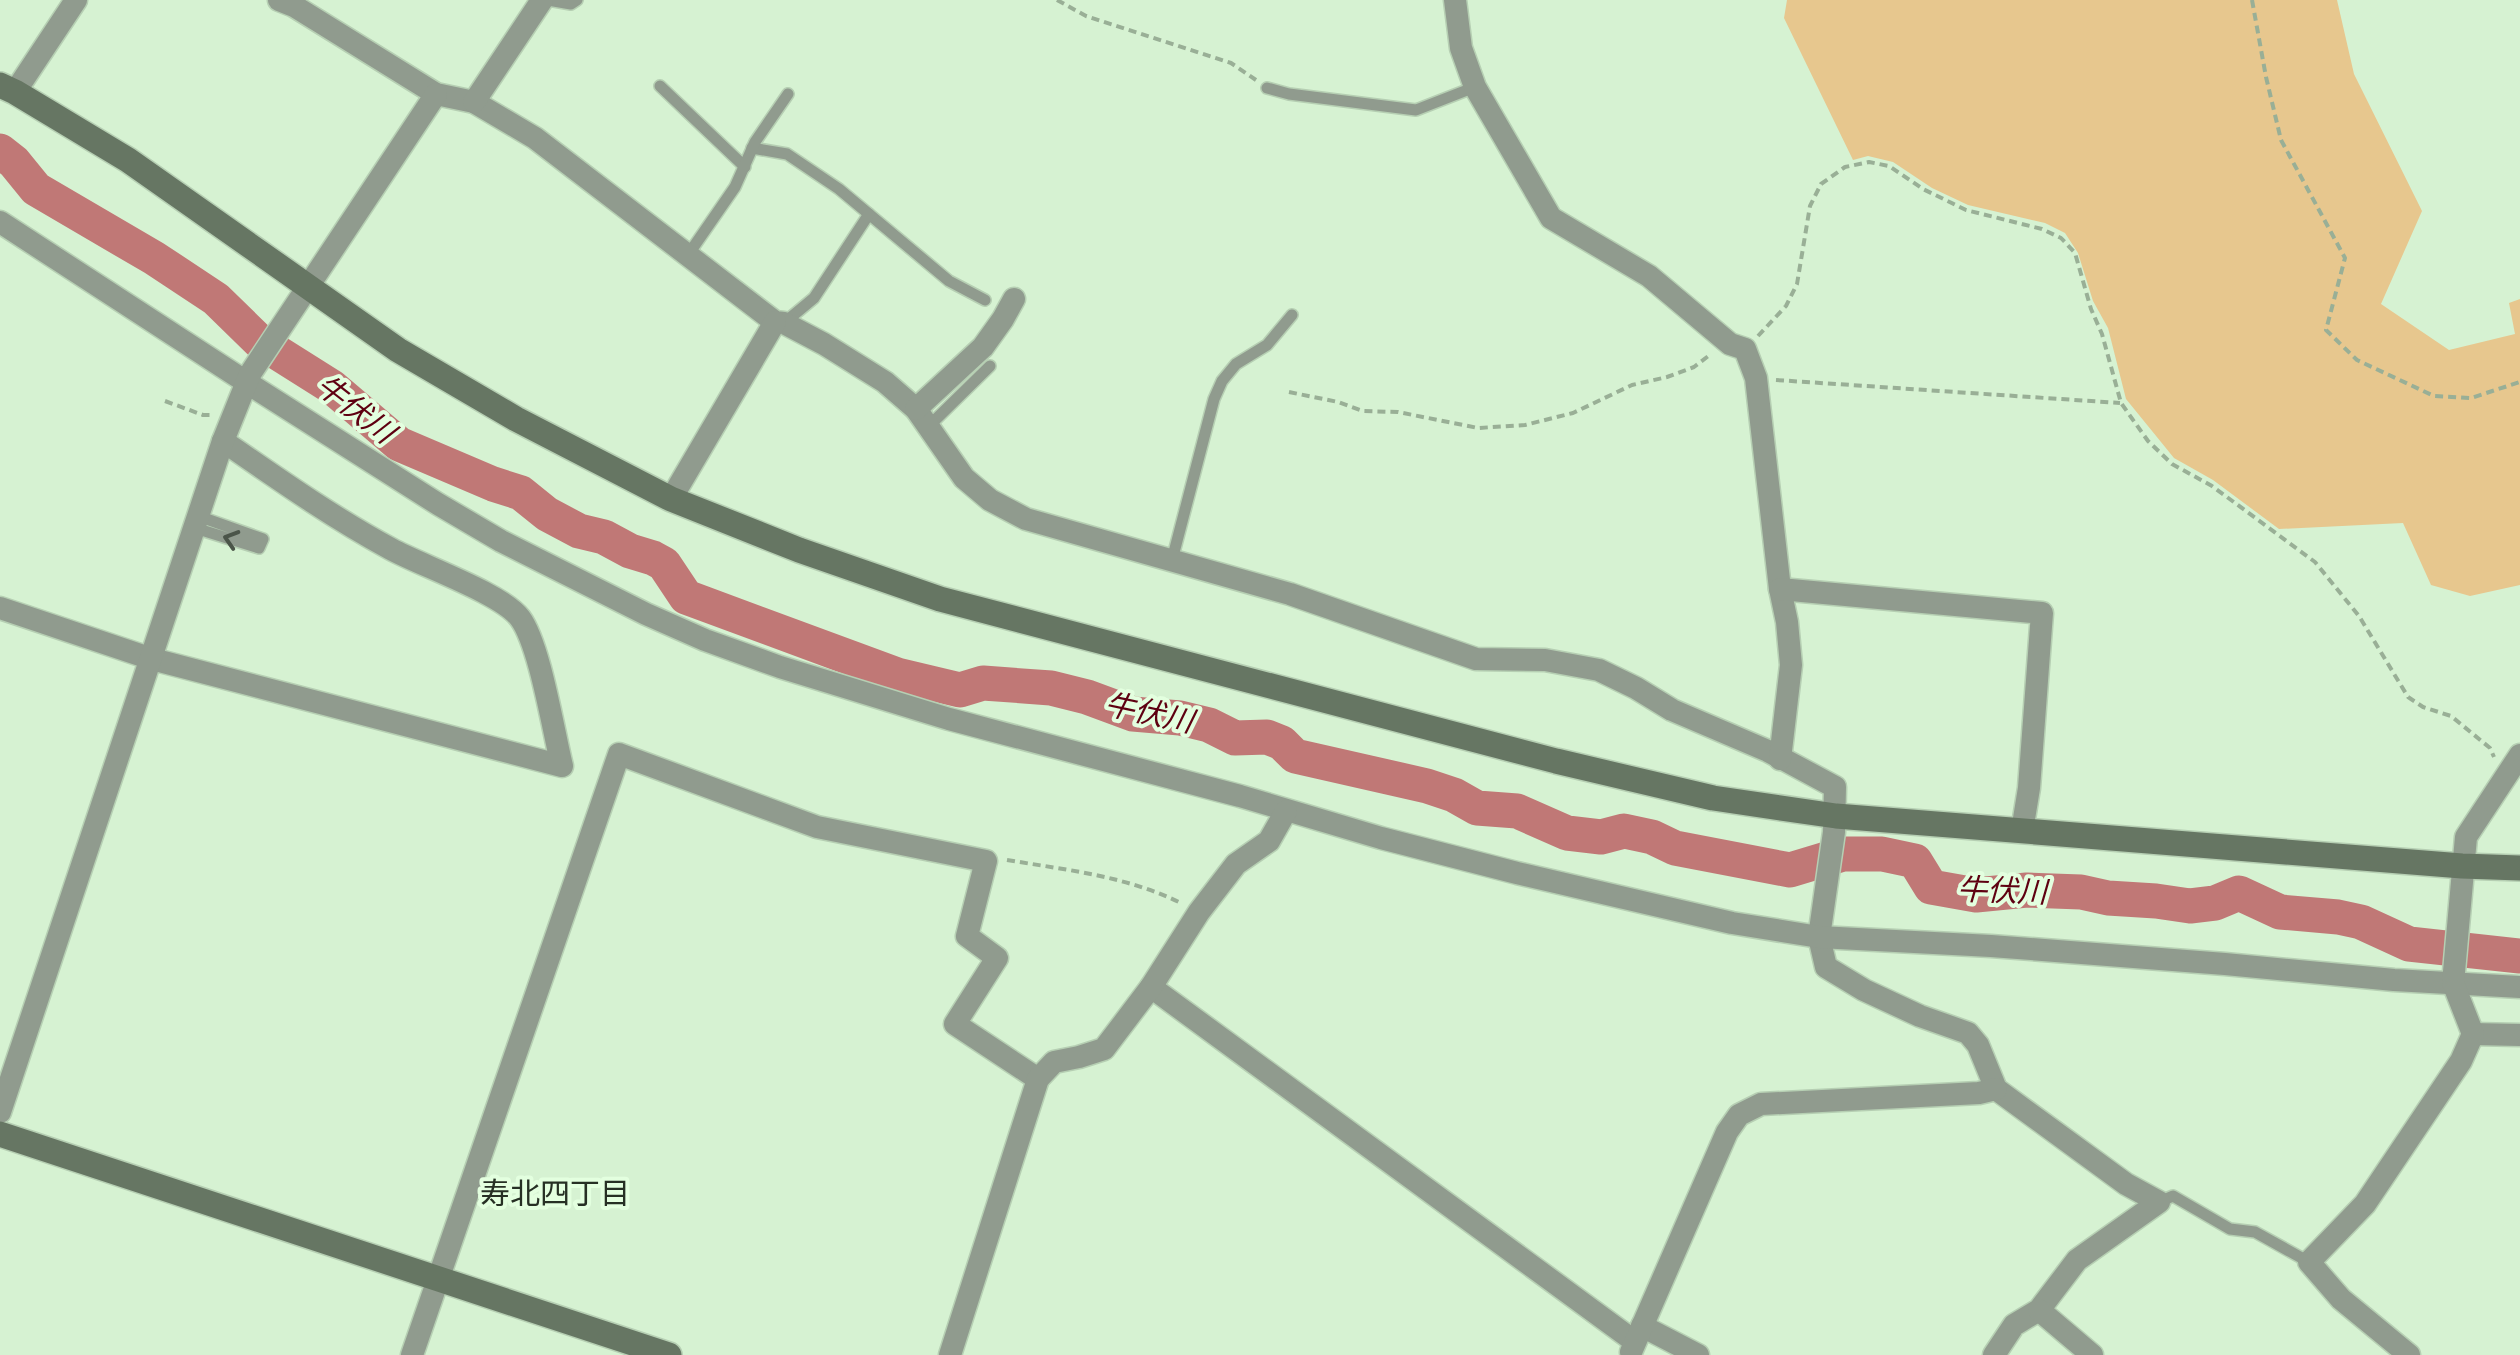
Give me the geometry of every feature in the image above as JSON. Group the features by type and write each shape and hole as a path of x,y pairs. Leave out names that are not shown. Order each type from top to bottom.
{"street":[{"path":"76,0 8,88 128,160 304,294 516,419 671,498 799,550 940,599 1556,761 1835,824 2022,830 2462,874 2520,868"},
{"path":"474,102 545,0"},
{"path":"1455,0 1461,48 1475,87 1551,218 1648,276 1738,347 1756,378 1791,666 1780,759"},
{"path":"290,2 436,94 474,102 535,138 779,322 824,344 885,382 922,418 964,478 990,500 1026,519 1290,594 1476,659 1545,660 1599,670 1672,710 1768,751 1836,788 1821,929 1826,966 1864,990 1968,1033 1978,1045 1996,1089 2126,1184 2159,1202 2077,1260 2039,1310 2014,1326 1994,1355"},
{"path":"0,1112 223,441 248,378 436,94"},
{"path":"0,222 501,541 705,640 950,719 1516,873 1732,923 2520,988"},
{"path":"922,418 983,347 1014,299"},
{"path":"671,498 779,322"},
{"path":"0,608 152,658 562,766 536,658 517,614 500,601 394,551 316,506 223,441"},
{"path":"1780,589 2042,613 2029,788 2022,830"},
{"path":"412,1355 619,754 817,827 986,860 966,936 996,958 955,1024 1038,1079"},
{"path":"2409,1355 2342,1299 2308,1262 2365,1204 2462,1061 2474,1034 2453,983 2466,837 2520,755"},
{"path":"950,1355 1038,1079 1054,1062 1104,1049 1151,988 1199,912 1236,864 1269,841 1286,811"},
{"path":"1151,988 1635,1341 1698,1355"},
{"path":"2474,1034 2520,1035"},
{"path":"1635,1341 1727,1132 1740,1115 1761,1104 1979,1094 1996,1089"},
{"path":"0,1134 669,1355"},
{"path":"2039,1310 2092,1355"}],"lane":[{"path":"545,0 571,4 576,0"},
{"path":"660,86 745,168"},
{"path":"1268,88 1416,110 1475,87"},
{"path":"688,255 736,187 755,142 788,94"},
{"path":"752,148 786,154 839,189 949,281 986,300"},
{"path":"779,322 814,298 869,214"},
{"path":"1172,560 1222,381 1236,364 1267,345 1292,315"},
{"path":"922,418 990,366"},
{"path":"197,522 263,539 259,548 197,522"},
{"path":"2159,1202 2173,1196 2230,1229 2255,1232 2308,1262"}],"path":[{"path":"1058,0 1086,16 1231,62 1268,88"},
{"path":"2252,0 2281,140 2345,258 2326,330 2356,360 2434,396 2471,398 2520,382"},
{"path":"1289,392 1364,411 1398,412 1478,428 1525,425 1573,412 1632,385 1667,377 1709,355 1738,347 1786,306 1797,284 1810,206 1821,184 1845,167 1869,162 1890,166 1966,210 2042,229 2061,238 2074,254 2121,403 2148,440 2172,464 2212,486 2315,562 2359,616 2408,697 2423,707 2451,716 2490,748 2504,779"},
{"path":"1756,378 2121,403"},
{"path":"165,401 204,415 233,414"},
{"path":"986,860 1110,876 1199,912"}],"shaded area":[{"path":"1787,0 2337,0 2354,74 2422,211 2381,304 2449,350 2515,334 2509,303 2520,299 2520,585 2470,596 2431,585 2403,523 2279,529 2213,480 2174,458 2126,399 2108,328 2093,301 2078,253 2065,233 2045,223 1968,205 1932,188 1893,162 1868,156 1853,160 1784,18"}],"waterway":[{"name":"牛伏川","path":"0,151 36,189 216,299 259,341 332,387 399,444 521,493 547,514 579,531 653,558 664,564 686,597 897,675 960,690 983,683 1051,688 1133,714 1209,725 1235,738 1267,737 1282,743 1295,756 1427,786 1477,808 1517,811 1567,833 1601,837 1624,831 1652,837 1675,848 1790,870 1843,854 1882,854 1915,861 1931,887 1976,895 2027,890 2081,892 2190,906 2215,903 2239,893 2280,912 2361,922 2409,944 2520,956"}],"district":[{"name":"寿北四丁目","path":"555,1194"}]}
